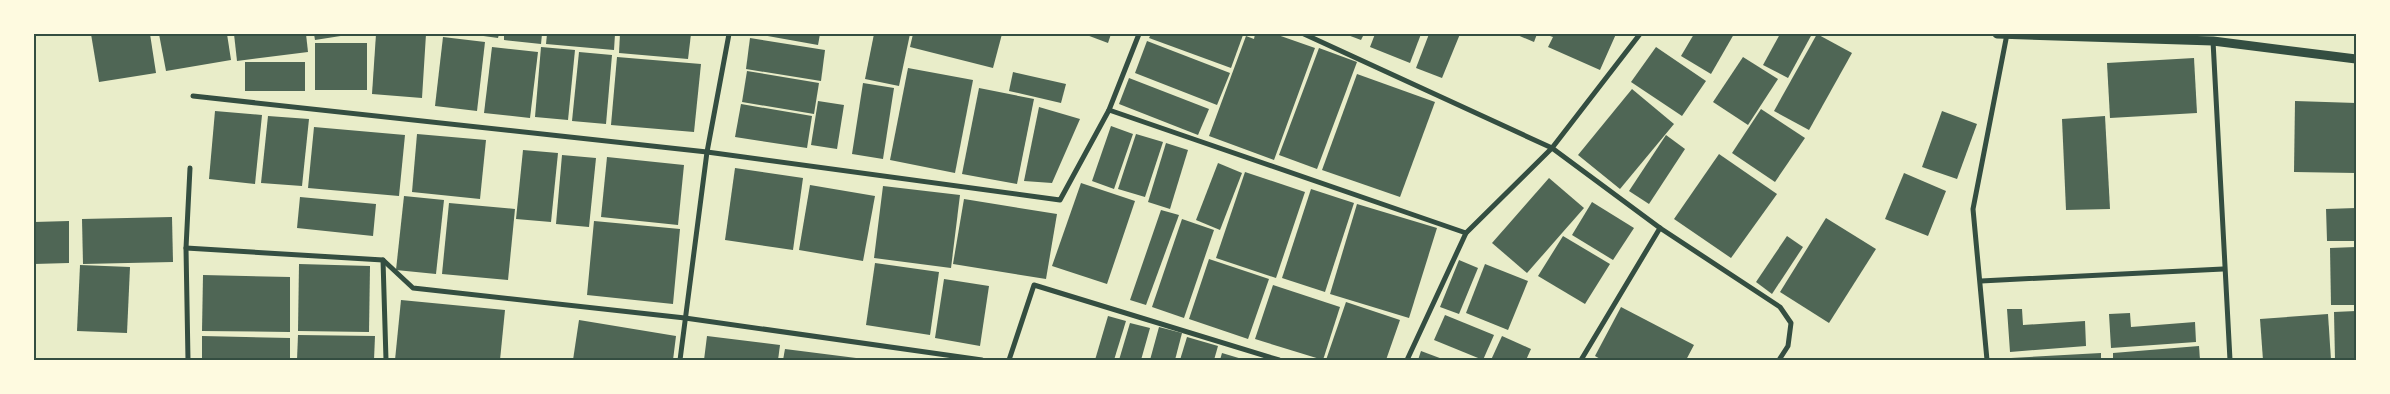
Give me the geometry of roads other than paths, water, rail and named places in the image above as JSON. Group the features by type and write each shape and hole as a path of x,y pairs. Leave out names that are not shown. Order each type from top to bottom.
{"street":[{"path":"680,360 707,152 729,34"},
{"path":"193,96 707,152 1060,200 1110,110 1139,34"},
{"path":"1304,34 1552,148 1660,228 1780,307 1791,323 1788,346 1779,360"},
{"path":"1407,360 1466,233 1552,148 1640,34"},
{"path":"1997,34 2213,41 2356,59"},
{"path":"1987,360 1973,209 2007,34"},
{"path":"2213,41 2223,269 2230,360"},
{"path":"1110,110 1466,233"},
{"path":"188,360 186,248 190,168"},
{"path":"1580,360 1660,228"},
{"path":"186,248 383,260 413,288 685,318 982,360"},
{"path":"383,260 386,360"},
{"path":"1981,281 2223,269"},
{"path":"1009,360 1034,285 1279,360"}]}
